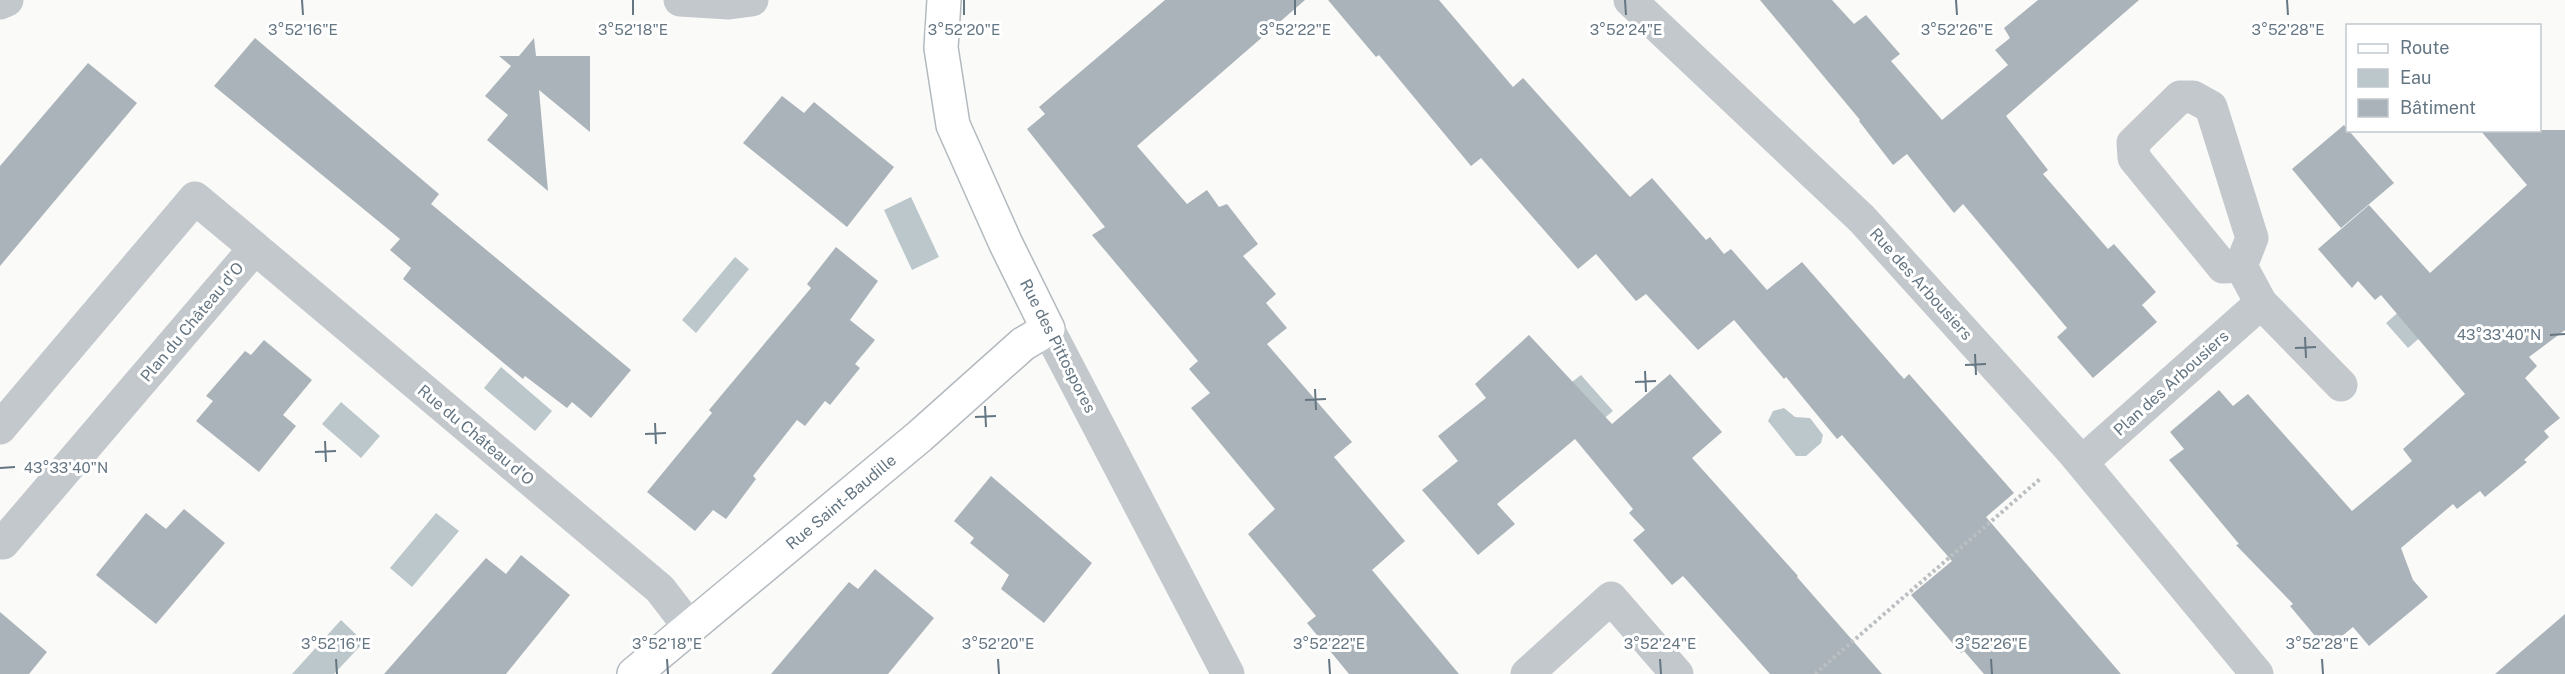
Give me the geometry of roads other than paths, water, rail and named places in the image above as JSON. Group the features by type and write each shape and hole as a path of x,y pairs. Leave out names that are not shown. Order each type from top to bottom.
{"street":[{"path":"0,3 7,0"},
{"path":"680,0 729,3 752,0"},
{"name":"Rue des Pittospores","path":"944,0 941,48 953,125 1006,244 1048,329 1228,674"},
{"name":"Rue des Arbousiers","path":"1630,0 1862,219 2077,456 2257,674"},
{"path":"2241,266 2223,267 2134,158 2133,143 2180,97 2193,97 2211,107 2252,238 2241,266 2261,303 2341,385"},
{"name":"Plan du Château d'O","path":"0,428 195,198 255,249 3,543 0,541"},
{"name":"Rue du Château d'O","path":"255,249 660,589 690,628"},
{"name":"Plan des Arbousiers","path":"2077,456 2261,303"},
{"name":"Rue Saint-Baudille","path":"634,674 920,436 1023,344 1048,329"},
{"path":"1538,671 1611,598 1677,674"}],"water":[{"path":"911,197 939,257 912,270 884,210"},
{"path":"735,257 749,269 696,333 682,320"},
{"path":"2433,282 2455,307 2408,348 2386,323"},
{"path":"501,367 552,411 535,431 484,388"},
{"path":"1581,375 1613,411 1591,429 1558,393"},
{"path":"341,402 380,436 361,458 322,424"},
{"path":"1784,408 1795,417 1810,418 1823,435 1821,443 1806,456 1796,456 1768,421 1773,411"},
{"path":"436,513 459,531 412,587 390,568"},
{"path":"341,620 364,642 334,674 292,674"}]}
